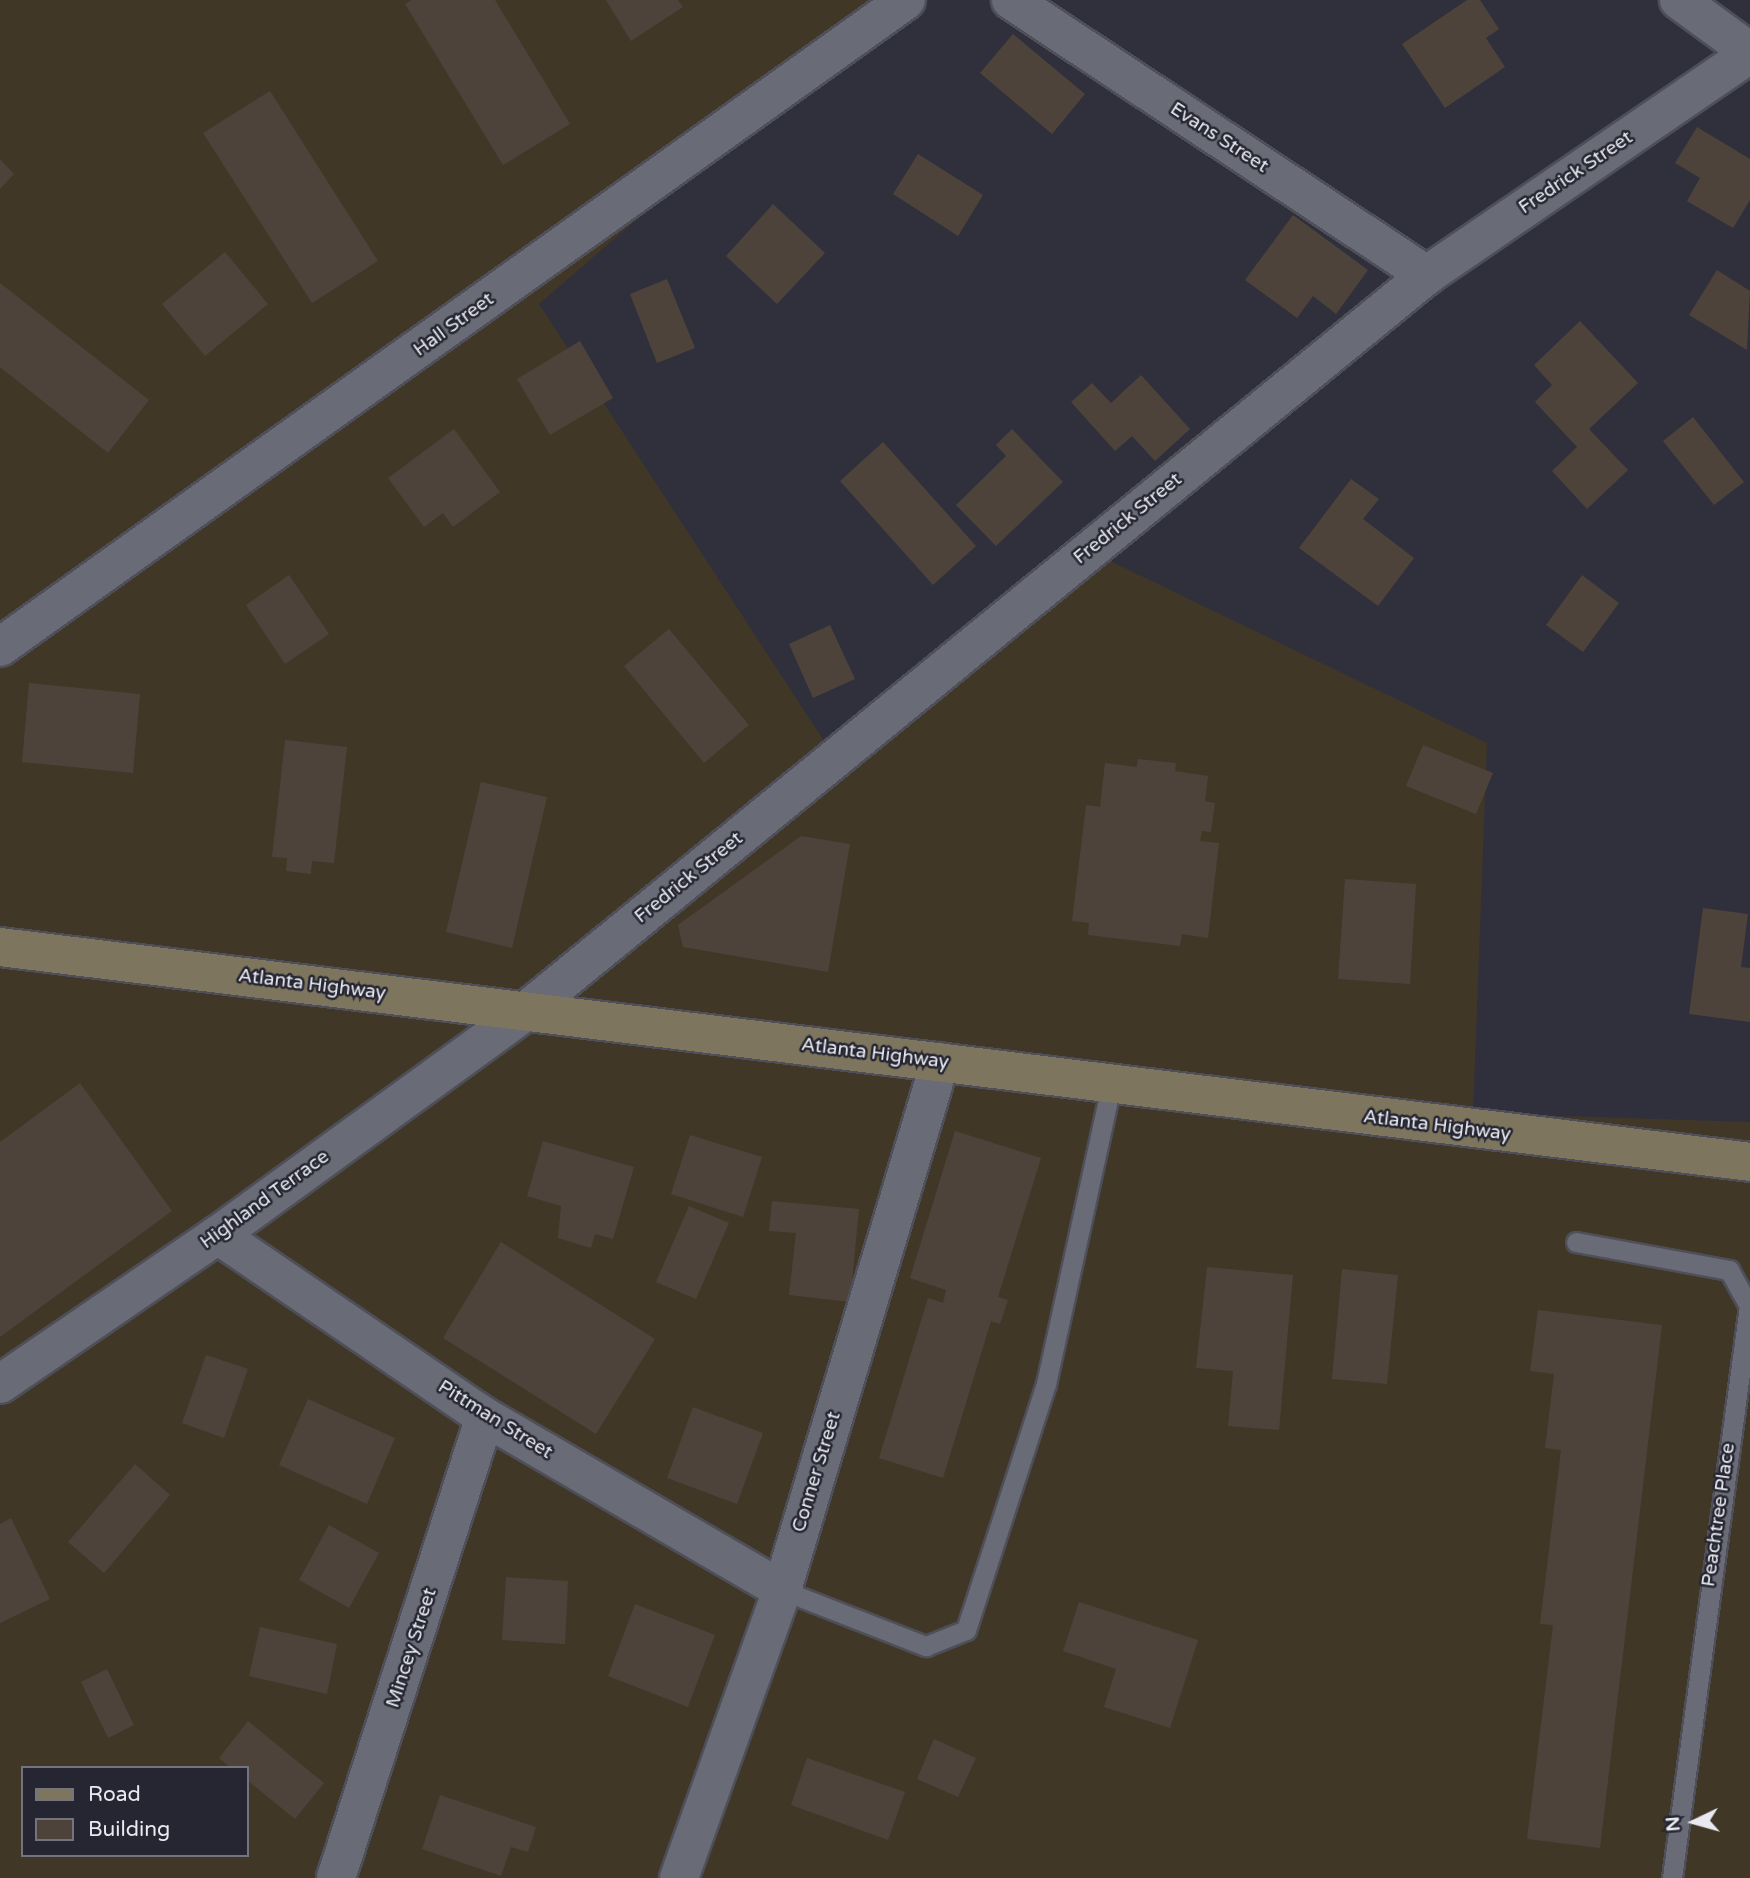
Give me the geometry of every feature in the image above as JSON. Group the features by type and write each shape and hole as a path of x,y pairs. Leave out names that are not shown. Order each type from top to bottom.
{"main road":[{"name":"Atlanta Highway","path":"0,947 1750,1162"}],"street":[{"name":"Hall Street","path":"0,647 906,0"},
{"name":"Evans Street","path":"1010,0 1427,275"},
{"path":"1679,0 1750,53"},
{"name":"Fredrick Street","path":"526,1011 1427,275 1750,53"},
{"name":"Highland Terrace","path":"0,1384 218,1235 526,1011"},
{"name":"Conner Street","path":"679,1878 782,1590 940,1062"},
{"name":"Pittman Street","path":"218,1235 485,1417 782,1590"},
{"name":"Mincey Street","path":"336,1878 485,1417"}],"lane":[{"path":"782,1590 926,1646 966,1630 1046,1384 1111,1085"},
{"name":"Peachtree Place","path":"1576,1242 1729,1270 1749,1306 1672,1878"}],"shaded area":[{"path":"0,0 891,0 539,304 841,767 1102,557 1487,743 1473,1113 1750,1122 1750,1878 0,1878"}],"building":[{"path":"412,0 495,0 570,124 503,165 405,4"},
{"path":"606,0 678,0 683,7 631,41"},
{"path":"1467,0 1480,0 1499,29 1486,38 1505,67 1445,108 1402,44"},
{"path":"1013,34 1085,94 1052,134 980,73"},
{"path":"270,91 378,261 312,303 203,133"},
{"path":"1697,127 1750,159 1750,200 1733,228 1687,201 1700,178 1675,163"},
{"path":"918,154 983,195 958,236 893,194"},
{"path":"0,159 14,174 0,189"},
{"path":"773,204 825,253 777,304 726,256"},
{"path":"1293,215 1368,270 1336,314 1313,296 1297,318 1245,280"},
{"path":"225,252 268,304 205,356 162,304"},
{"path":"1717,270 1750,291 1747,350 1689,315"},
{"path":"667,279 695,348 657,363 630,294"},
{"path":"0,283 149,400 108,453 0,367"},
{"path":"1580,321 1638,383 1589,429 1628,470 1587,509 1552,471 1577,447 1535,402 1552,385 1534,365"},
{"path":"580,341 613,398 550,435 517,379"},
{"path":"1141,375 1190,429 1155,461 1132,436 1115,451 1071,402 1092,383 1111,403"},
{"path":"1693,417 1744,482 1714,505 1663,441"},
{"path":"454,429 500,492 453,527 443,513 424,527 388,478"},
{"path":"1012,429 1063,482 996,546 956,505 1006,456 996,445"},
{"path":"883,442 976,546 933,585 840,481"},
{"path":"1351,479 1379,499 1363,519 1414,558 1378,606 1299,548"},
{"path":"289,575 329,634 285,664 246,605"},
{"path":"1582,575 1619,603 1583,652 1546,625"},
{"path":"830,625 855,679 813,698 789,644"},
{"path":"669,629 749,725 704,763 624,666"},
{"path":"29,683 140,694 133,773 22,762"},
{"path":"285,740 347,747 334,863 312,861 311,874 286,871 287,858 272,857"},
{"path":"1423,745 1493,773 1476,814 1406,786"},
{"path":"1138,759 1176,763 1175,771 1208,776 1205,801 1215,803 1211,832 1202,831 1200,841 1219,843 1208,938 1182,934 1180,946 1088,935 1089,923 1072,921 1086,805 1100,807 1105,763 1137,767"},
{"path":"481,782 547,797 512,948 446,932"},
{"path":"801,836 850,844 828,972 683,947 678,925"},
{"path":"1345,879 1416,884 1410,984 1338,979"},
{"path":"1703,908 1748,914 1741,967 1750,968 1750,1022 1689,1014"},
{"path":"80,1083 172,1211 0,1337 0,1142"},
{"path":"955,1131 1041,1158 998,1297 1008,1300 1000,1324 991,1321 943,1478 879,1458 928,1298 943,1303 946,1290 910,1278"},
{"path":"690,1135 762,1157 743,1217 671,1194"},
{"path":"543,1141 634,1167 613,1239 595,1234 591,1248 558,1238 561,1206 527,1196"},
{"path":"772,1201 859,1209 850,1302 789,1295 796,1233 769,1231"},
{"path":"689,1206 729,1223 696,1299 656,1282"},
{"path":"501,1242 655,1339 596,1434 443,1338"},
{"path":"1207,1267 1293,1275 1279,1430 1228,1426 1233,1371 1196,1368"},
{"path":"1342,1269 1398,1275 1387,1384 1332,1379"},
{"path":"1538,1310 1662,1325 1600,1848 1527,1839 1553,1625 1540,1624 1561,1450 1545,1448 1554,1374 1530,1371"},
{"path":"206,1355 248,1369 224,1438 182,1423"},
{"path":"308,1399 395,1438 367,1504 279,1465"},
{"path":"693,1407 763,1433 737,1504 667,1478"},
{"path":"135,1464 170,1495 104,1573 68,1542"},
{"path":"11,1518 50,1599 0,1623 0,1524"},
{"path":"329,1525 379,1553 349,1608 299,1580"},
{"path":"506,1577 568,1581 565,1644 502,1640"},
{"path":"1079,1602 1198,1640 1170,1728 1104,1707 1116,1669 1063,1651"},
{"path":"635,1604 715,1635 688,1707 608,1676"},
{"path":"260,1627 337,1644 327,1694 249,1676"},
{"path":"107,1669 134,1725 108,1738 81,1682"},
{"path":"248,1721 324,1783 295,1819 248,1781 248,1766 229,1766 219,1758"},
{"path":"934,1739 976,1758 958,1797 917,1779"},
{"path":"807,1758 905,1792 888,1840 791,1805"},
{"path":"440,1795 536,1827 528,1852 511,1847 501,1876 422,1849"}]}
